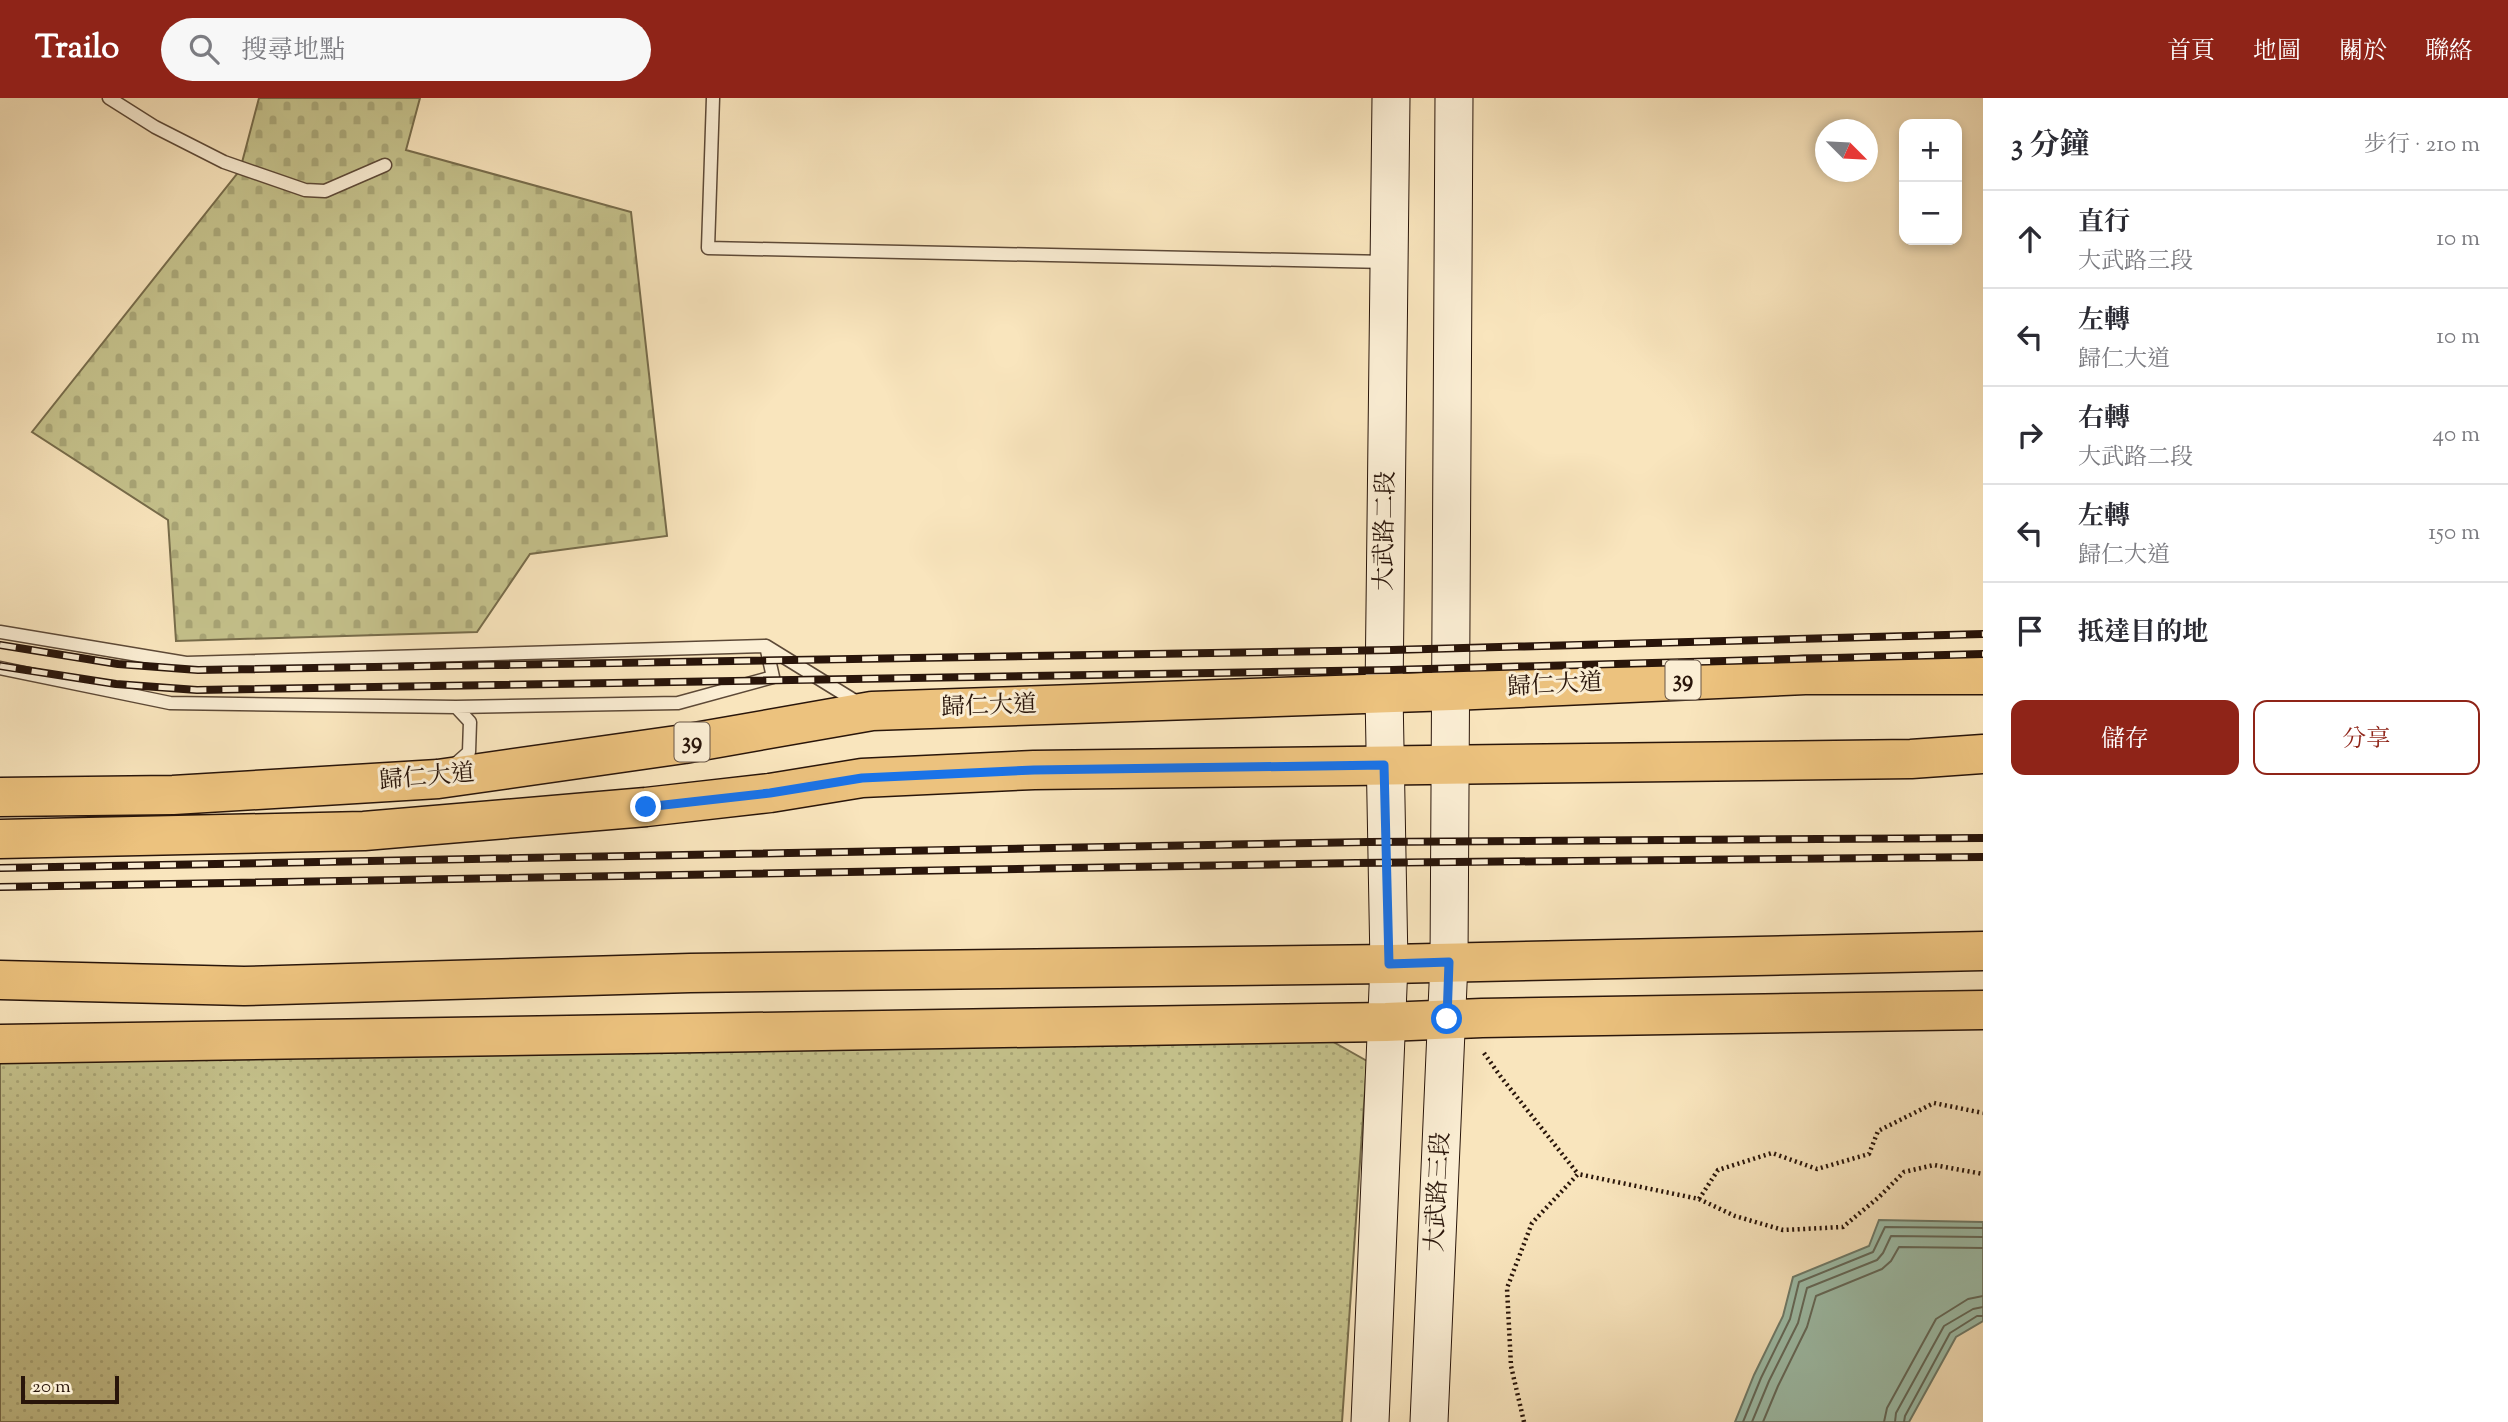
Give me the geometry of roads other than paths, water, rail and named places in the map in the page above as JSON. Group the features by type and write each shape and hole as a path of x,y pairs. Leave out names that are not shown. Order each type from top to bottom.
{"main road":[{"name":"歸仁大道","path":"0,797 173,796 438,779 684,744 872,711 1452,691 1805,675 1983,675"},
{"name":"歸仁大道","path":"0,839 364,831 646,807 770,793 862,778 1034,770 1911,759 1983,754"},
{"path":"0,979 244,986 690,973 1389,964 1983,951"},
{"path":"0,1044 1983,1010"}],"street":[{"name":"大武路二段","path":"1389,964 1384,692 1391,98"},
{"path":"1449,962 1454,98"},
{"name":"大武路三段","path":"1429,1422 1449,962"},
{"path":"1370,1422 1389,964"}],"lane":[{"path":"109,98 155,127 224,162 305,190 325,191 385,165"},
{"path":"713,98 708,248 1388,262"},
{"path":"0,632 186,663 766,646 872,711"},
{"path":"0,668 170,703 456,707 678,704 773,677 766,646"},
{"path":"438,779 468,752 470,722 456,707"}],"water":[{"path":"1879,1220 1983,1222 1983,1321 1956,1337 1909,1422 1735,1422 1783,1316 1793,1277 1869,1246"}],"railway":[{"path":"0,645 118,664 198,670 1392,650 1983,634"},
{"path":"0,666 116,684 197,690 1392,670 1983,654"},
{"path":"0,868 1368,842 1983,838"},
{"path":"0,887 1356,863 1983,857"}]}
